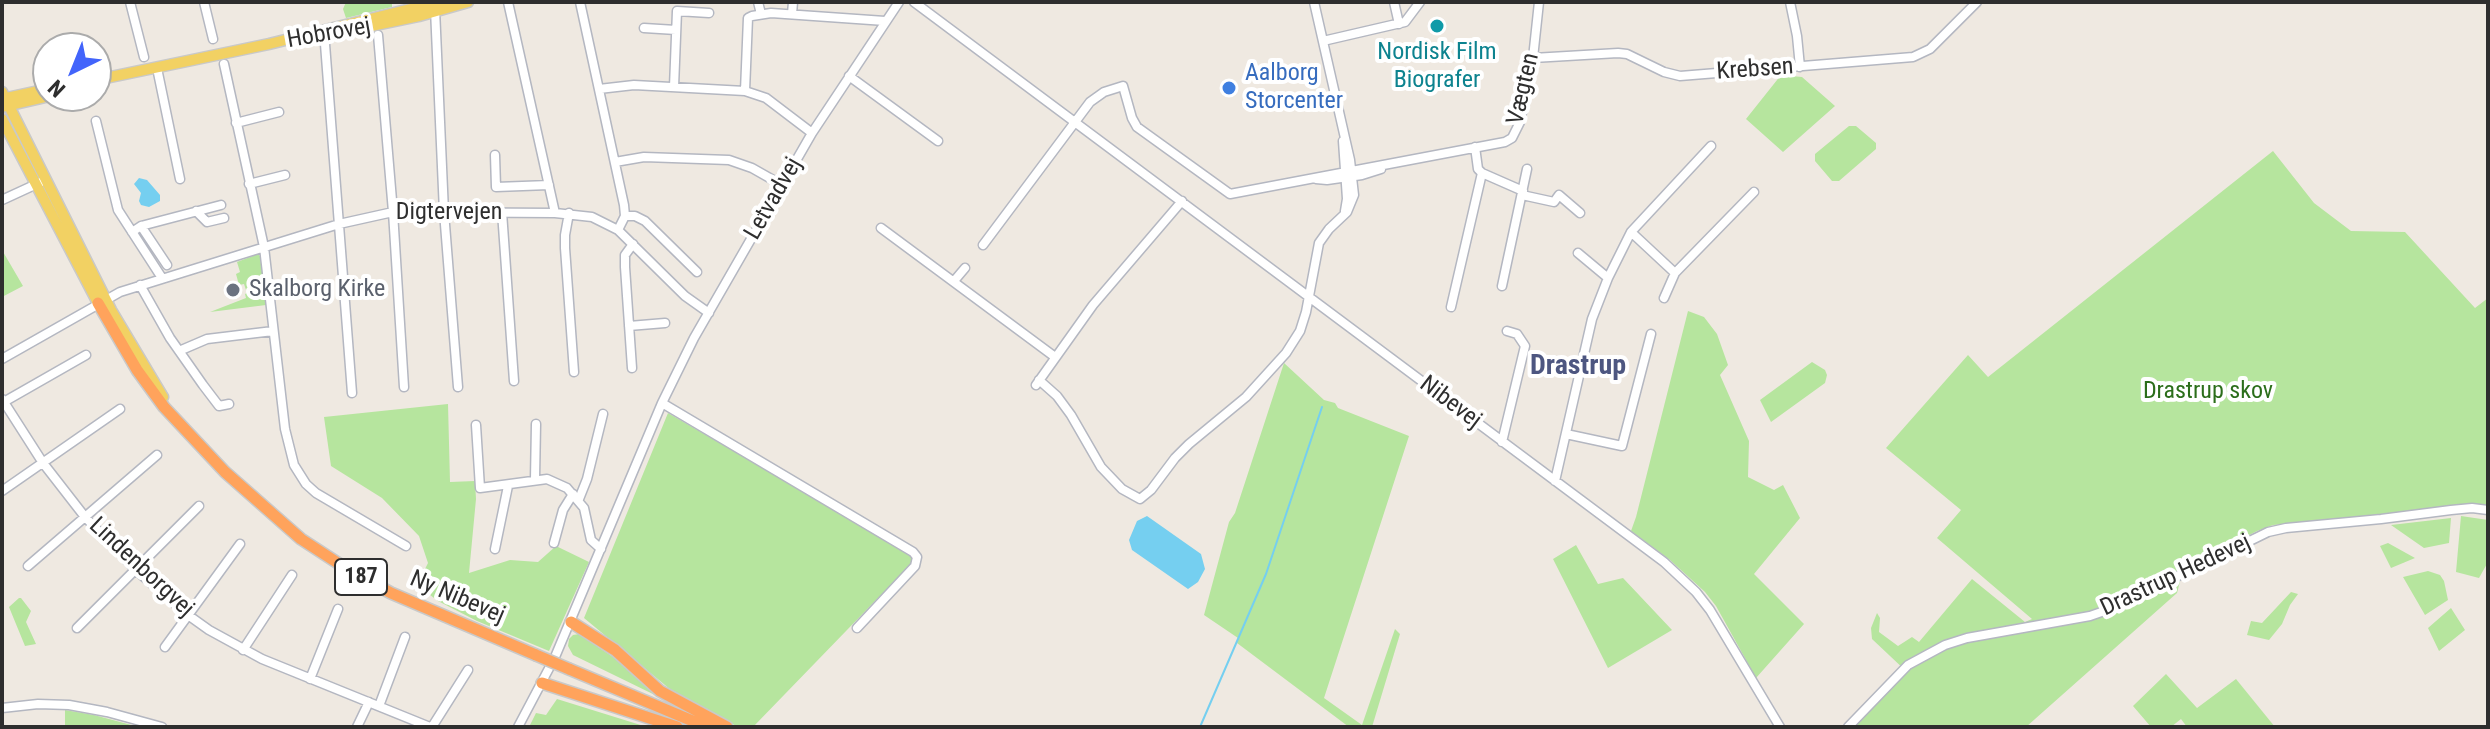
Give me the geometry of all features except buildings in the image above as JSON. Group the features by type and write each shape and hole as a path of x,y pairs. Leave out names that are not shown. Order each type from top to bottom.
{"highway":[{"name":"Ny Nibevej","path":"102,301 145,381 184,429 244,491 301,539 391,593 707,727"},
{"name":"Ny Nibevej","path":"163,397 184,429"},
{"path":"571,622 615,650 660,691 727,727"},
{"path":"542,683 677,727"}],"main road":[{"name":"Hobrovej","path":"112,79 269,44 337,34 436,4 468,2"},
{"path":"4,102 32,96"},
{"name":"Ny Nibevej","path":"4,102 31,152 41,182"},
{"name":"Ny Nibevej","path":"2,119 41,182 102,301 163,397"}],"street":[{"path":"130,2 144,57"},
{"path":"204,2 213,39"},
{"path":"508,2 555,213"},
{"path":"580,2 625,216 618,230"},
{"path":"758,2 761,14"},
{"path":"792,14 793,2"},
{"name":"Letvadvej","path":"518,727 571,622 662,403 709,313 812,133 899,2"},
{"name":"Nibevej","path":"914,2 1664,562 1696,592 1725,633 1780,727"},
{"path":"1182,201 1093,305 1038,382 1057,396 1101,467 1122,489 1140,499 1189,444 1246,397 1273,369 1300,331 1319,243 1353,201 1342,130 1314,2"},
{"path":"1394,2 1399,24"},
{"path":"1323,41 1399,24 1409,18 1420,2"},
{"name":"Vægten","path":"1075,121 1090,102 1104,92 1123,86 1137,127 1224,191 1235,194 1313,178 1372,172 1393,164 1505,142 1517,131 1533,58 1539,2"},
{"path":"1790,2 1800,67"},
{"name":"Krebsen","path":"1533,58 1627,54 1664,72 1680,76 1922,55 1979,2"},
{"path":"436,4 444,212 458,387"},
{"path":"674,87 677,11 709,13"},
{"path":"745,91 748,18 761,14 792,14 885,21"},
{"path":"644,28 676,30"},
{"path":"378,35 404,387"},
{"path":"325,44 352,393"},
{"path":"224,64 264,247 289,454 299,474 316,493 406,546"},
{"path":"157,68 180,179"},
{"path":"849,76 938,141"},
{"path":"599,89 627,85 745,91 766,98 812,133"},
{"path":"236,123 279,112"},
{"path":"96,121 118,210 162,278"},
{"path":"983,245 1075,121"},
{"path":"1555,481 1592,319 1608,278 1631,232 1711,146"},
{"path":"1475,147 1478,169 1482,173 1522,193 1554,202 1559,195 1580,213"},
{"path":"495,155 496,187 549,185"},
{"path":"615,162 644,157 729,160 752,168 782,185"},
{"path":"1502,286 1527,169"},
{"path":"1451,307 1482,173"},
{"path":"249,184 285,175"},
{"path":"2,200 41,182"},
{"path":"1664,298 1675,273 1754,192"},
{"path":"132,232 141,226 221,205"},
{"path":"196,211 207,222 224,218"},
{"name":"Digtervejen","path":"102,301 162,278 339,224 393,212 569,213 592,217 618,230 685,296 709,313"},
{"path":"502,212 514,381"},
{"path":"569,213 565,248 574,372"},
{"path":"625,216 635,216 645,221 697,272"},
{"path":"141,226 167,265"},
{"path":"881,228 1055,357"},
{"path":"1631,232 1675,273"},
{"path":"632,368 625,255 633,244"},
{"path":"1578,253 1608,278"},
{"path":"954,281 965,268"},
{"path":"140,285 179,351 219,406 229,404"},
{"path":"2,359 102,301"},
{"path":"629,326 665,323"},
{"path":"179,351 207,339 273,331"},
{"path":"1502,442 1525,346 1517,334 1507,331"},
{"path":"1566,434 1622,446 1651,334"},
{"path":"3,402 86,355"},
{"name":"Lindenborgvej","path":"3,402 43,463 85,517 136,570 188,615 243,650 431,727"},
{"path":"662,403 913,552 917,557 915,566 857,628"},
{"path":"2,491 120,409"},
{"path":"554,543 563,510 587,479 603,414"},
{"path":"535,479 536,424"},
{"path":"476,425 480,488 547,479 576,496 587,517 591,540 601,549"},
{"path":"28,566 157,455"},
{"path":"495,549 508,486"},
{"path":"77,628 199,506"},
{"name":"Drastrup Hedevej","path":"1848,727 1908,665 1945,645 1967,638 2090,616 2113,608 2268,532 2451,510 2488,510"},
{"path":"165,647 240,544"},
{"path":"243,650 292,575"},
{"path":"310,679 338,609"},
{"path":"379,706 405,637"},
{"path":"431,727 468,670"},
{"path":"357,727 369,702"},
{"path":"2,708 69,705 162,727"}],"green space":[{"path":"346,2 392,2 392,7 346,18 343,9"},
{"path":"1781,75 1802,77 1835,106 1783,152 1746,119"},
{"path":"1849,126 1856,126 1876,143 1876,149 1839,181 1832,181 1815,161 1815,154"},
{"name":"Drastrup skov","path":"2273,151 2314,203 2351,231 2405,232 2475,308 2488,298 2488,506 2461,504 2383,516 2273,525 2257,531 2178,572 2181,578 2177,593 2026,727 1853,727 1907,672 1872,639 1871,628 1877,613 1880,618 1879,632 1898,646 1912,637 1919,642 1972,579 2025,622 2032,619 1937,538 1961,510 1886,448 1968,355 1988,377"},
{"path":"2,250 23,286 2,297"},
{"path":"258,254 266,305 210,312 246,298 244,284 239,285 236,274 240,272 237,262"},
{"path":"1688,311 1704,317 1717,334 1728,365 1720,375 1749,441 1748,477 1774,490 1783,485 1800,518 1754,574 1804,624 1756,678 1705,592 1670,560 1631,531"},
{"path":"1812,362 1825,370 1825,383 1771,422 1760,400"},
{"path":"1284,363 1324,400 1409,436 1324,698 1362,725 1395,629 1400,634 1372,727 1349,727 1237,643 1238,638 1204,615 1229,522 1235,513"},
{"path":"448,404 450,482 475,481 469,573 510,560 538,562 556,546 589,562 549,651 477,621 438,601 417,585 428,563 419,536 382,498 331,466 324,417"},
{"path":"668,413 908,552 913,561 753,727 738,727 671,690 584,618"},
{"path":"2461,516 2488,520 2488,562 2479,578 2456,572"},
{"path":"2451,518 2449,543 2424,548 2391,525"},
{"path":"2388,543 2415,558 2391,568 2380,546"},
{"path":"1576,545 1598,584 1623,578 1672,630 1608,668 1553,559"},
{"path":"2428,571 2440,575 2448,600 2425,615 2403,577"},
{"path":"2291,592 2298,594 2282,624 2269,640 2247,635 2251,621 2262,623"},
{"path":"19,598 31,611 26,622 36,644 25,646 9,607"},
{"path":"2451,608 2465,630 2439,651 2428,628"},
{"path":"579,634 616,659 659,697 573,655 568,646 569,639"},
{"path":"2166,674 2197,708 2236,679 2275,727 2187,727 2181,719 2171,727 2151,727 2133,706"},
{"path":"557,699 647,727 529,727 536,713 546,715"},
{"path":"65,710 94,715 139,727 65,727"}],"water":[{"path":"139,178 147,180 160,195 160,201 149,207 141,205 141,193 134,184"},
{"path":"1147,516 1201,554 1205,569 1198,582 1188,589 1132,550 1129,540 1137,521"}],"waterway":[{"path":"1200,727 1266,574 1322,407"}],"place":[{"name":"Nordisk Film Biografer","path":"1437,26"},
{"name":"Aalborg Storcenter","path":"1229,88"},
{"name":"Skalborg Kirke","path":"233,290"}],"district":[{"name":"Drastrup","path":"1578,367"}]}
